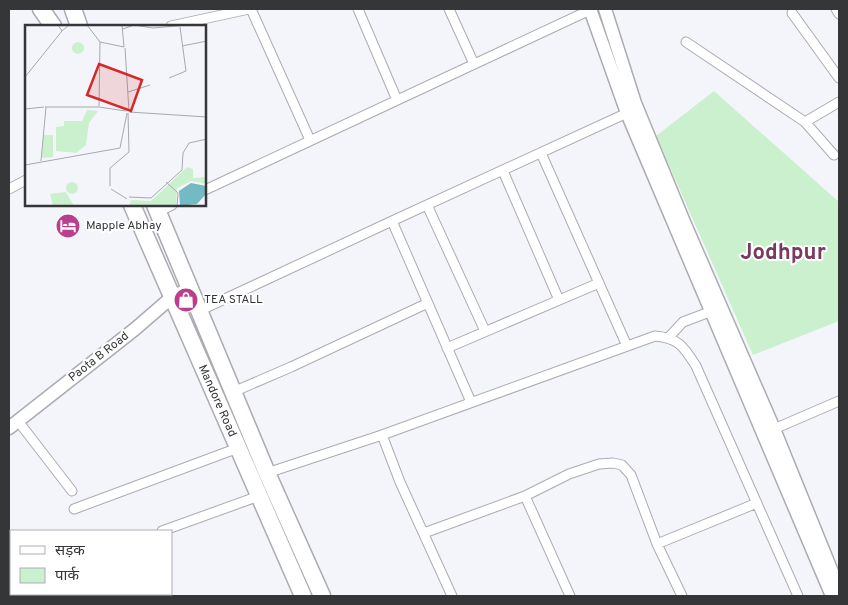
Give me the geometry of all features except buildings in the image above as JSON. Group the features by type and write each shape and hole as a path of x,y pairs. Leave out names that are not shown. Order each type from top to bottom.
{"highway":[{"path":"41,9 52,25"},
{"path":"73,9 79,25"},
{"name":"Mandore Road","path":"132,206 303,596"},
{"name":"Mandore Road","path":"162,207 189,289 267,473 322,596"}],"street":[{"path":"176,25 250,9 310,140"},
{"path":"358,9 397,100"},
{"path":"449,9 474,64"},
{"path":"605,9 635,103 684,222 774,429 839,589"},
{"path":"836,9 839,14"},
{"path":"206,190 590,10 627,113 832,596"},
{"path":"792,13 839,78"},
{"path":"686,42 806,122 834,155"},
{"path":"806,122 839,102"},
{"path":"199,311 627,113"},
{"path":"541,153 627,346"},
{"path":"503,171 559,300"},
{"path":"9,188 25,180"},
{"path":"427,205 485,332"},
{"path":"392,221 471,402"},
{"path":"447,348 599,283"},
{"name":"Paota B Road","path":"14,424 135,329 172,297 189,289"},
{"path":"233,392 428,303"},
{"path":"669,337 683,322 712,311"},
{"path":"267,473 382,435 655,336 669,337 684,347 696,366 798,596"},
{"path":"774,429 839,401"},
{"path":"14,424 72,492"},
{"path":"382,435 400,482 452,596"},
{"path":"74,509 238,448"},
{"path":"424,533 525,496 568,474 599,464 613,463 622,465 631,475 657,544 682,596"},
{"path":"165,530 259,496"},
{"path":"525,496 570,596"},
{"path":"657,544 757,503"}],"green space":[{"path":"714,91 839,202 839,321 753,355 656,136"}],"place":[{"name":"Mapple Abhay","path":"68,226"},
{"name":"TEA STALL","path":"186,300"}],"district":[{"name":"Jodhpur","path":"783,253"}]}
